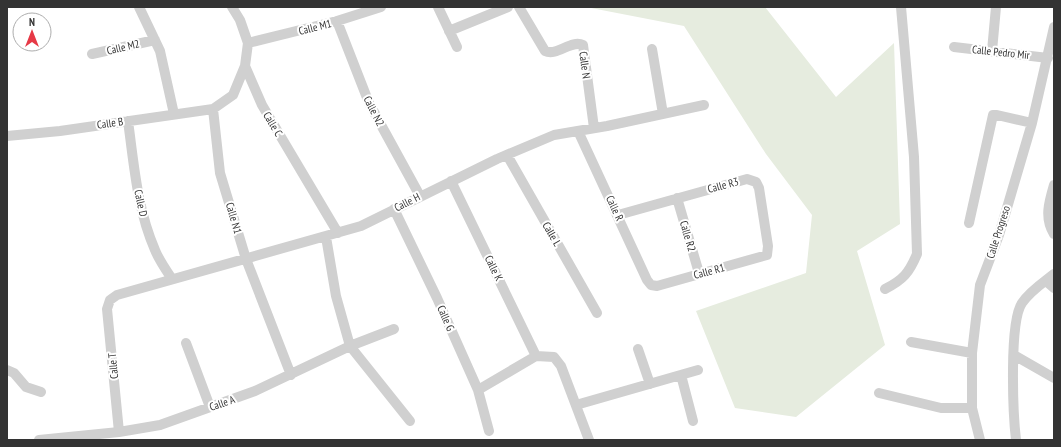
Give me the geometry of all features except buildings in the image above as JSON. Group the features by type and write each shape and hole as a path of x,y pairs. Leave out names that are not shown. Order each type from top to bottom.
{"street":[{"path":"140,7 160,51 174,114"},
{"path":"213,109 233,95 245,66 248,43 240,20 232,7"},
{"name":"Calle M1","path":"248,43 337,21 381,7"},
{"path":"438,7 457,47"},
{"path":"449,31 508,7"},
{"name":"Calle N","path":"519,7 545,51 553,52 577,44 583,45 594,128"},
{"path":"884,289 899,282 911,268 917,254 914,157 901,7"},
{"path":"992,51 996,7"},
{"name":"Calle N2","path":"337,21 369,103 420,196"},
{"name":"Calle Progreso","path":"980,440 972,408 972,353 980,285 998,235 1032,124 1054,26"},
{"name":"Calle M2","path":"92,54 154,40"},
{"name":"Calle Pedro Mir","path":"954,48 1048,58"},
{"path":"652,49 663,114"},
{"name":"Calle C","path":"245,66 262,105 338,233"},
{"name":"Calle H","path":"110,300 117,295 361,226 451,181 554,135 704,105"},
{"name":"Calle B","path":"7,136 213,109"},
{"name":"Calle N1","path":"213,109 220,173 246,259 291,375"},
{"path":"969,223 993,115 1032,124"},
{"name":"Calle D","path":"128,121 136,179 144,220 155,251 172,279"},
{"name":"Calle R","path":"578,131 647,280 651,285"},
{"name":"Calle L","path":"507,155 597,313"},
{"name":"Calle R3","path":"618,215 747,179 756,182 759,188 768,246 767,255"},
{"name":"Calle K","path":"451,181 536,356"},
{"path":"1054,185 1047,216 1054,234"},
{"name":"Calle R2","path":"677,198 699,273"},
{"name":"Calle G","path":"394,209 437,298 478,390 489,431"},
{"path":"326,237 336,296 350,346 410,421"},
{"name":"Calle R1","path":"651,285 657,286 767,255"},
{"path":"1016,440 1014,355 1016,316 1022,303 1054,274"},
{"path":"1046,280 1054,288"},
{"name":"Calle T","path":"110,300 107,309 119,432"},
{"name":"Calle A","path":"39,440 119,432 160,425 255,391 350,346 394,329"},
{"path":"912,342 972,353"},
{"path":"186,343 210,407"},
{"path":"638,349 650,384"},
{"path":"1014,355 1054,378"},
{"path":"478,390 536,356 554,357 561,366 589,440"},
{"path":"7,370 14,374 26,387 41,392"},
{"path":"576,405 698,370"},
{"path":"681,375 693,421"},
{"path":"879,393 936,407 972,408"}],"shaded area":[{"path":"586,7 765,7 836,97 894,43 900,224 857,251 885,345 796,417 735,408 696,311 806,273 812,215 766,154 684,26"}]}
